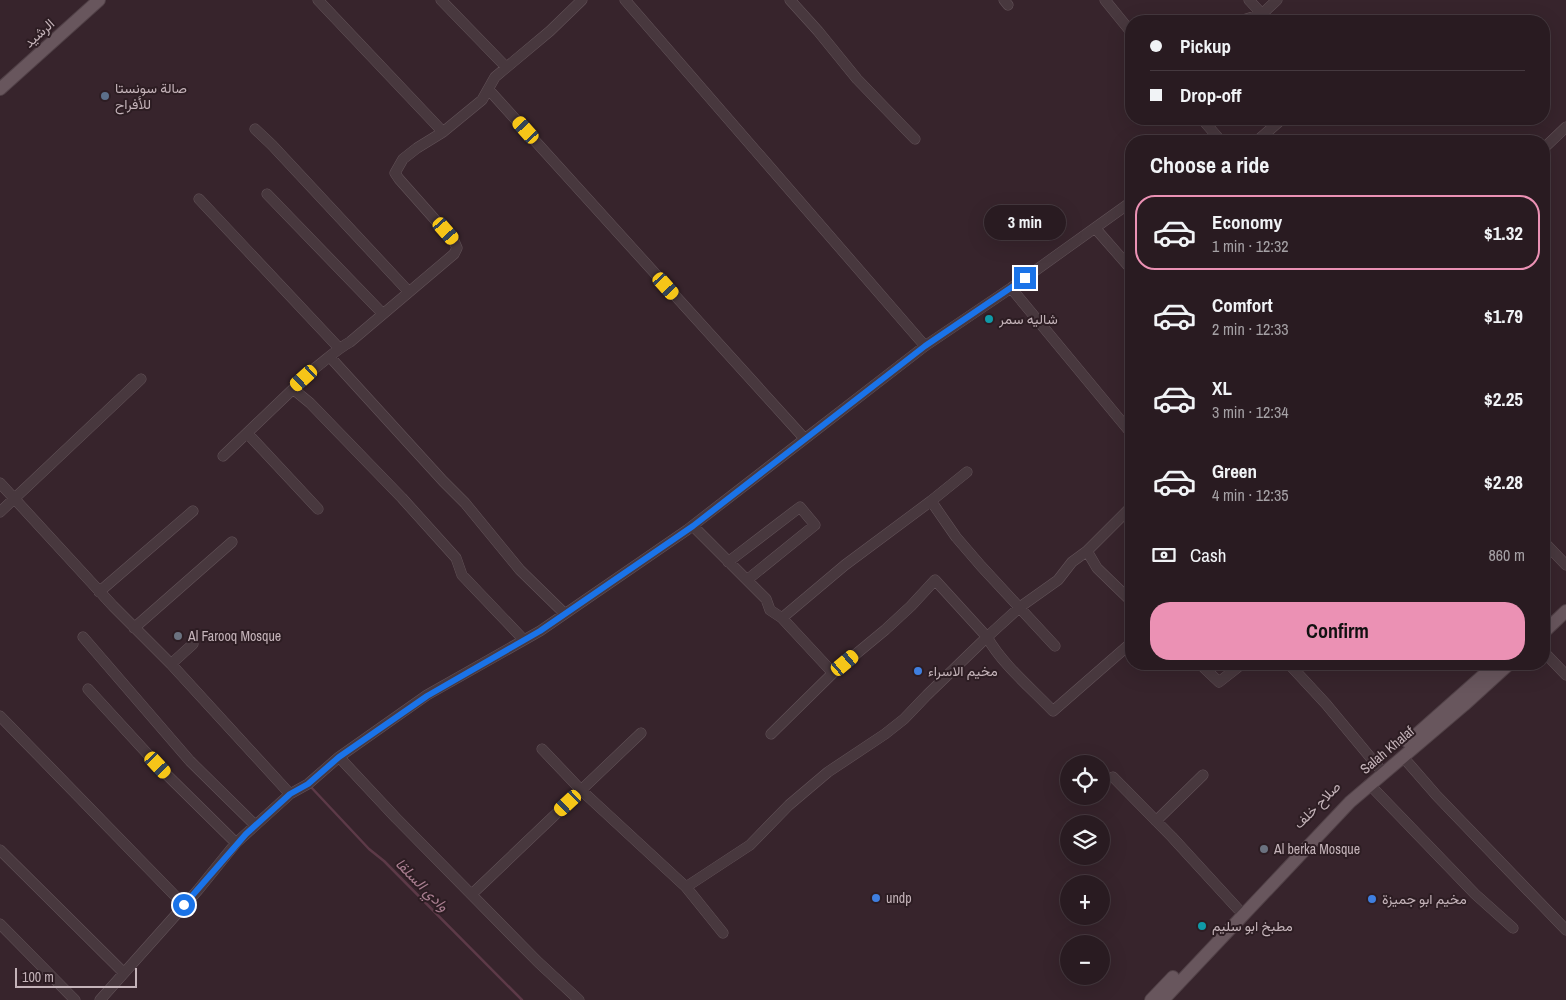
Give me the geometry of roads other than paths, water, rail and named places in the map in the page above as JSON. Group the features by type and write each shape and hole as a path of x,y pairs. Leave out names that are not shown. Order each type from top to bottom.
{"main road":[{"name":"الرشيد","path":"0,89 99,0"},
{"path":"1550,616 1566,602"},
{"path":"1550,626 1566,611"},
{"name":"صلاح خلف","path":"1151,1000 1351,792 1380,769 1489,670"},
{"name":"Salah Khalaf","path":"1166,999 1182,978 1337,814 1369,784 1502,670"}],"street":[{"path":"318,0 442,132"},
{"path":"441,0 506,67"},
{"path":"223,456 315,368 339,348 350,342 454,254 457,248 454,241 395,173 403,159 442,132 482,100 495,77 550,31 582,0"},
{"path":"625,0 925,346"},
{"path":"790,0 857,79 915,139"},
{"path":"1106,0 1125,24"},
{"path":"1249,0 1262,14"},
{"path":"1259,15 1277,0"},
{"path":"489,90 804,438"},
{"path":"1207,125 1214,135"},
{"path":"1264,135 1275,125"},
{"path":"1550,142 1566,127"},
{"path":"255,128 409,292"},
{"path":"267,194 382,314"},
{"path":"199,199 339,348"},
{"path":"100,1000 236,843 290,794 308,784 339,757 427,696 523,639 540,631 693,526 925,346 1011,288 1125,206"},
{"path":"1095,228 1125,262"},
{"path":"1011,288 1125,426"},
{"path":"330,357 465,503 520,570 564,613"},
{"path":"0,512 141,379"},
{"path":"292,389 310,402 402,498 456,558 462,575 523,639"},
{"path":"248,434 318,509"},
{"path":"782,618 845,565 967,472"},
{"path":"0,483 99,592 171,664 290,794"},
{"path":"931,501 956,537 1055,646"},
{"path":"728,562 800,507 815,525 747,580"},
{"path":"99,592 193,511"},
{"path":"686,887 750,845 789,805 828,772 904,719 1020,607 1058,580 1072,562 1125,513"},
{"path":"693,526 766,599 770,610 782,618 833,673"},
{"path":"134,628 232,542"},
{"path":"1550,548 1566,565"},
{"path":"1086,550 1097,568 1125,595"},
{"path":"771,734 833,673 885,630 935,580 987,637 1010,666 1053,711 1125,648"},
{"path":"83,637 190,760 255,826"},
{"path":"171,664 193,644"},
{"path":"1550,658 1566,675"},
{"path":"1206,670 1219,682 1234,670"},
{"path":"1295,670 1326,704 1380,769"},
{"path":"88,689 165,773 236,843"},
{"path":"0,716 184,905"},
{"path":"472,894 641,733"},
{"path":"542,749 581,790 686,887 723,933"},
{"path":"1404,756 1437,796 1566,930"},
{"path":"339,757 396,818 579,1000"},
{"path":"1156,821 1203,775"},
{"path":"1113,777 1238,909"},
{"path":"1369,784 1475,894 1513,928"},
{"path":"0,850 124,973"},
{"path":"0,924 75,1000"}],"waterway":[{"name":"وادي السلقا","path":"310,786 369,849 384,861 522,1000"}],"place":[{"name":"صالة سونستا للأفراح","path":"105,96"},
{"name":"شاليه سمر","path":"989,319"},
{"name":"Al Farooq Mosque","path":"178,636"},
{"name":"مخيم الاسراء","path":"918,671"},
{"name":"Al berka Mosque","path":"1264,849"},
{"name":"undp","path":"876,898"},
{"name":"مخيم ابو جميزة","path":"1372,899"},
{"name":"مطبخ ابو سليم","path":"1202,926"}]}
